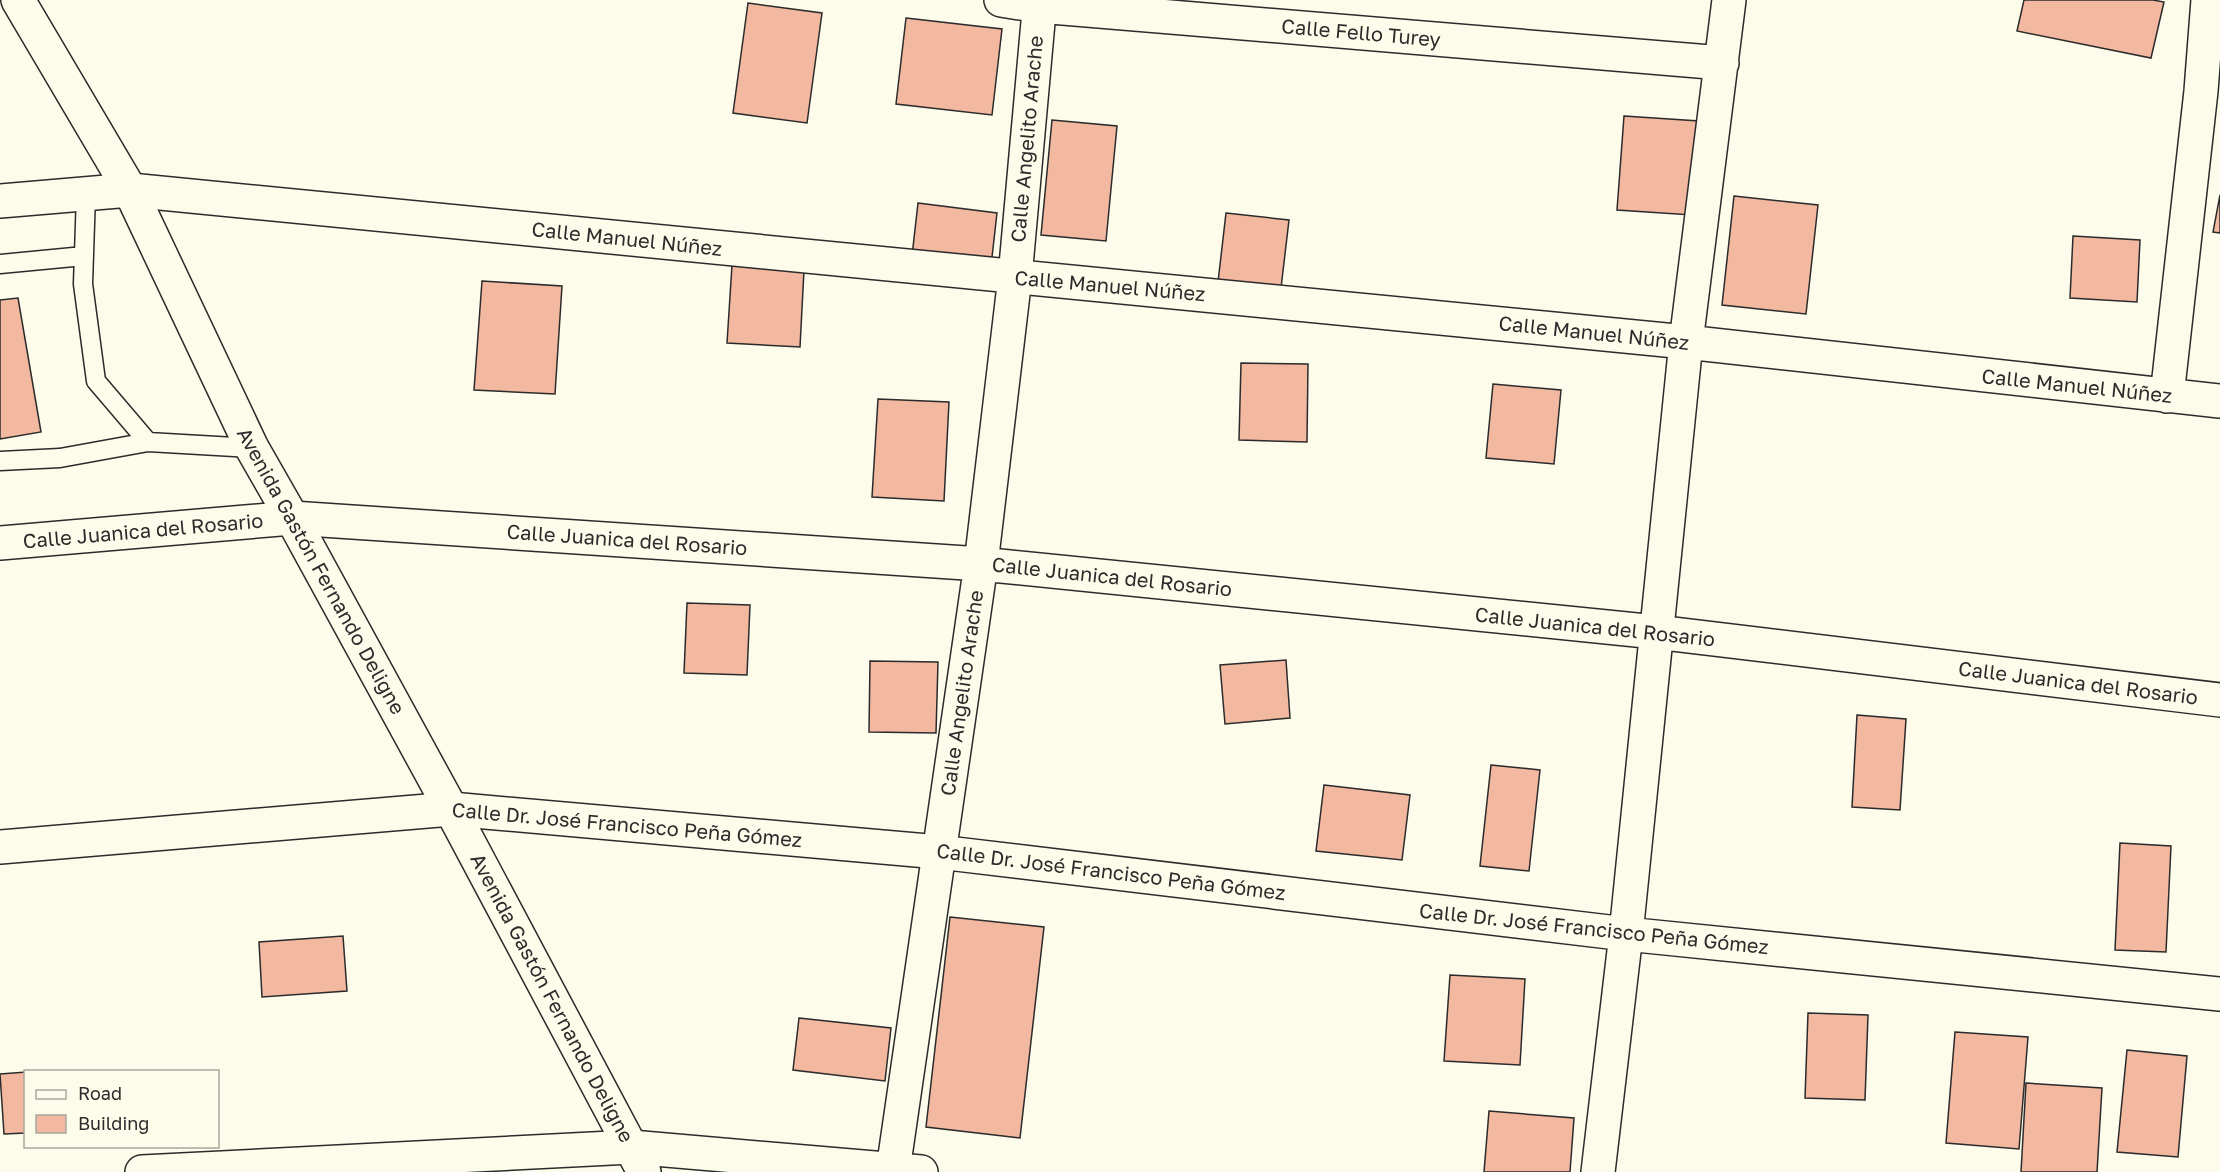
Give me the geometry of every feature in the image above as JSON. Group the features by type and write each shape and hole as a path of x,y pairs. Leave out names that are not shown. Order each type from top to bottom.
{"street":[{"name":"Avenida Gastón Fernando Deligne","path":"18,0 130,190 252,448 451,809 638,1159"},
{"name":"Calle Fello Turey","path":"1001,0 1722,63"},
{"path":"1598,1172 1626,934 1686,342 1729,0"},
{"path":"2167,396 2211,92 2208,0"},
{"name":"Calle Angelito Arache","path":"907,1171 939,852 981,564 1015,277 1039,3"},
{"name":"Calle Manuel Núñez","path":"0,201 130,190 1686,342 2220,401"},
{"name":"Calle Juanica del Rosario","path":"0,543 292,518 981,564 1656,632 2220,700"},
{"name":"Calle Dr. José Francisco Peña Gómez","path":"0,848 451,809 939,852 1626,934 2220,994"},
{"path":"142,1172 638,1159 907,1171"}],"lane":[{"path":"86,194 83,284 96,381 148,442"},
{"path":"0,264 84,256"},
{"path":"0,461 60,458 148,442 252,448"}],"building":[{"path":"2024,0 2153,0 2164,2 2151,58 2017,31"},
{"path":"748,3 822,13 807,123 733,113"},
{"path":"906,18 1002,29 992,115 896,104"},
{"path":"1624,116 1699,121 1692,215 1617,210"},
{"path":"1052,120 1117,126 1106,241 1041,235"},
{"path":"2220,195 2220,233 2213,232"},
{"path":"1734,196 1818,205 1806,314 1722,305"},
{"path":"918,203 997,213 991,266 912,256"},
{"path":"1226,213 1289,220 1281,288 1218,282"},
{"path":"2073,236 2140,240 2137,302 2070,298"},
{"path":"732,265 804,270 800,347 727,343"},
{"path":"482,281 562,286 555,394 474,390"},
{"path":"18,298 41,432 0,439 0,300"},
{"path":"1241,363 1308,364 1307,442 1239,440"},
{"path":"1493,384 1561,390 1554,464 1486,458"},
{"path":"878,399 949,402 944,501 872,497"},
{"path":"687,603 750,605 747,675 684,673"},
{"path":"1286,660 1290,718 1225,724 1220,665"},
{"path":"870,661 938,662 936,733 869,732"},
{"path":"1857,715 1906,719 1900,810 1852,807"},
{"path":"1491,765 1540,770 1529,871 1480,866"},
{"path":"1324,785 1410,795 1402,860 1316,851"},
{"path":"2120,843 2171,846 2166,952 2115,950"},
{"path":"950,917 1044,927 1020,1138 926,1127"},
{"path":"343,936 347,991 262,997 259,942"},
{"path":"1450,975 1525,979 1520,1065 1444,1061"},
{"path":"1808,1013 1868,1015 1865,1100 1805,1098"},
{"path":"799,1018 891,1028 885,1081 793,1070"},
{"path":"1955,1032 2028,1037 2019,1149 1946,1143"},
{"path":"2127,1050 2187,1056 2178,1157 2117,1152"},
{"path":"24,1072 24,1133 4,1134 0,1074"},
{"path":"2026,1083 2102,1088 2097,1172 2021,1172"},
{"path":"1489,1111 1574,1118 1570,1172 1484,1172"}]}
